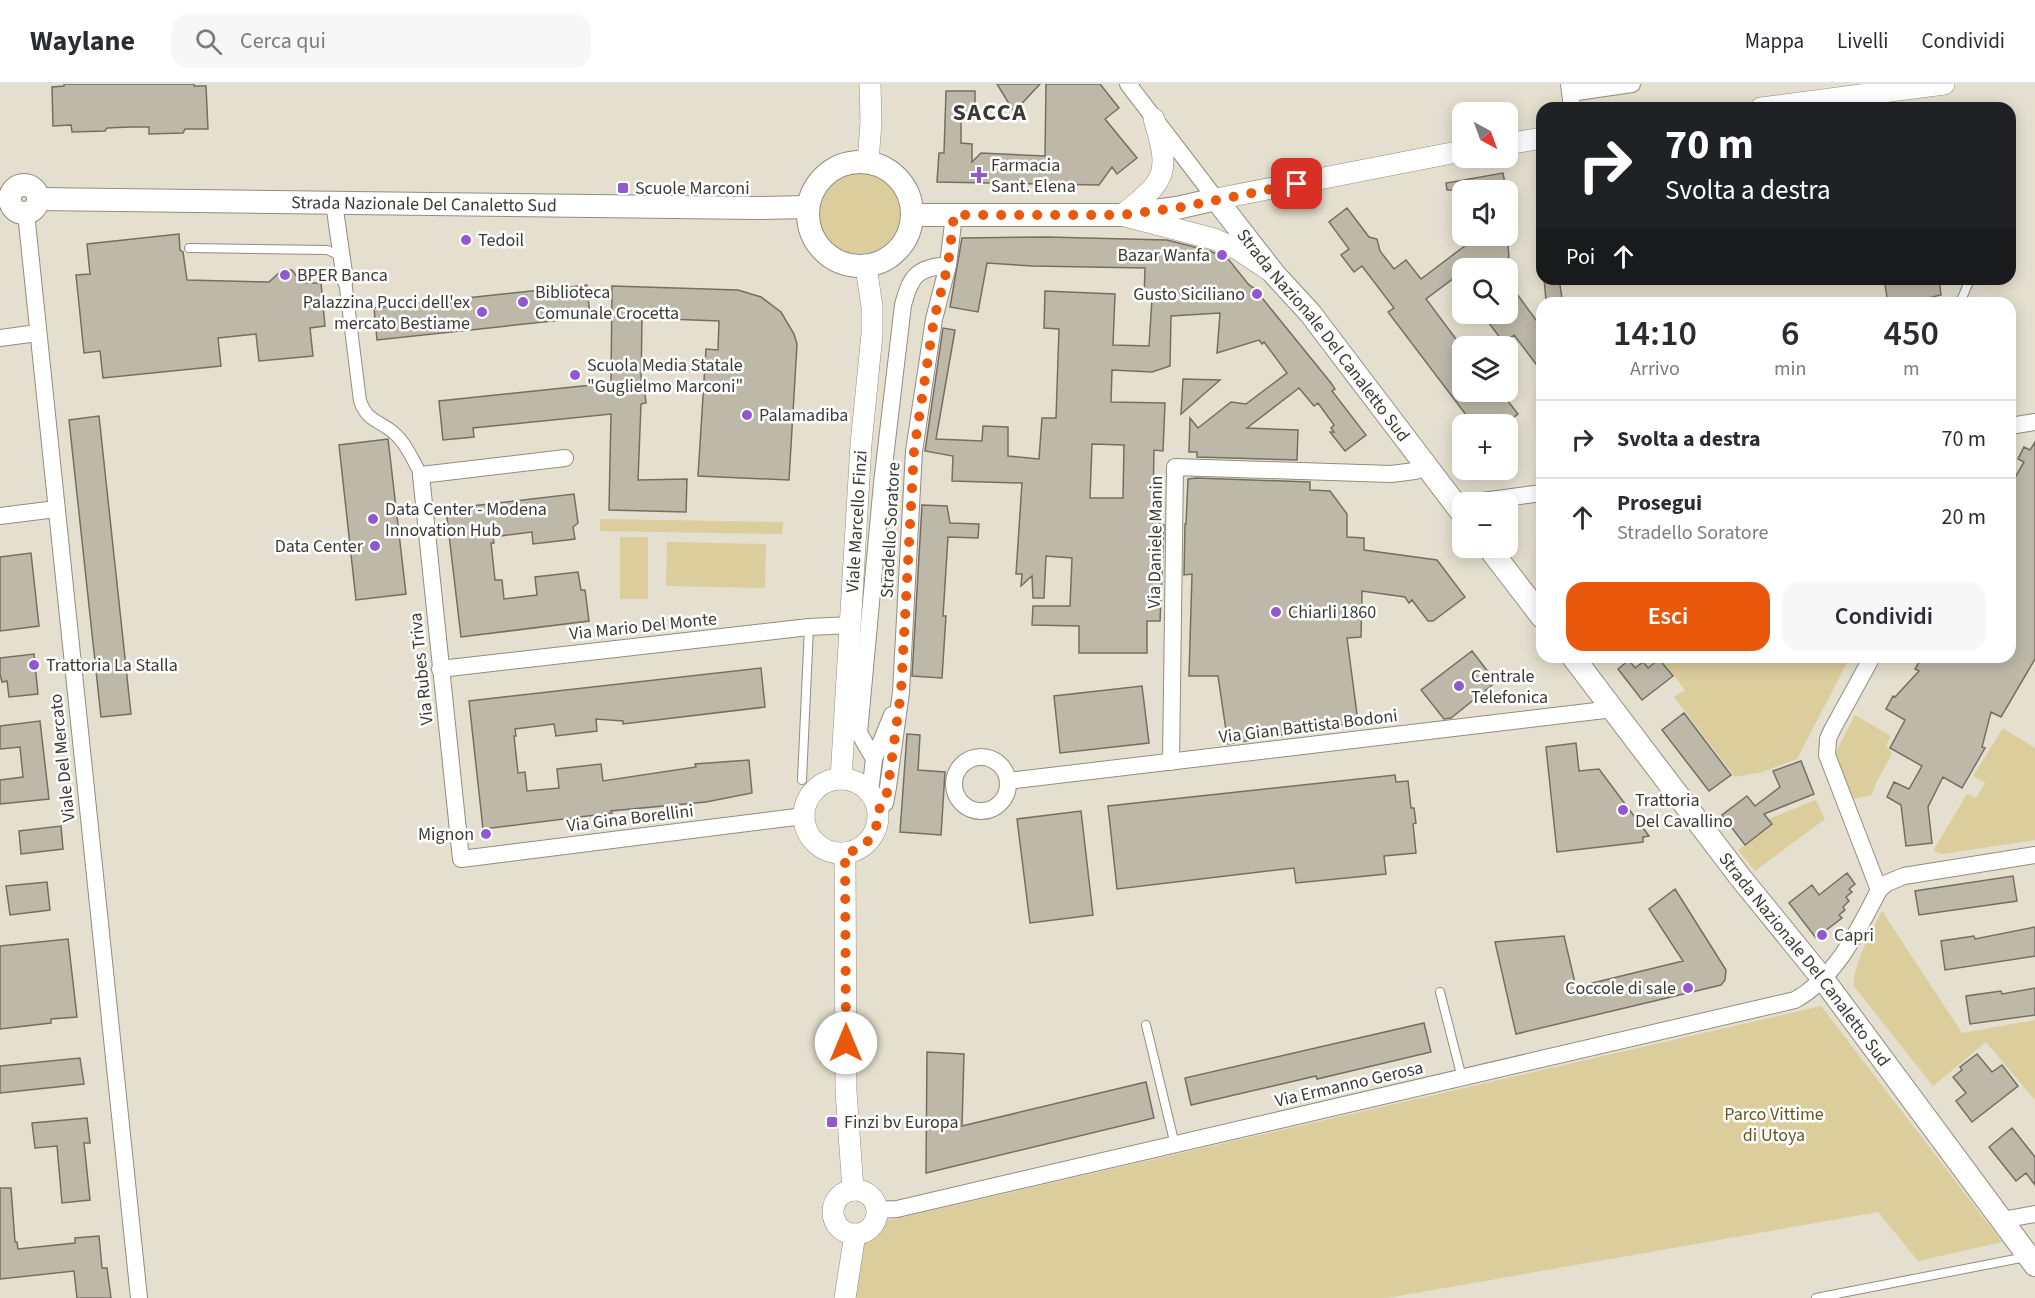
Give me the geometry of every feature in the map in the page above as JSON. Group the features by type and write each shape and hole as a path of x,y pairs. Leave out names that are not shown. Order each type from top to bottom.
{"main road":[{"path":"868,162 896,176 909,194 913,215 908,236 903,245 887,259 866,266 849,266 825,254 817,244 808,220 808,207 817,184 825,175 846,164 868,162"},
{"path":"913,215 1122,215 1216,200"},
{"name":"Strada Nazionale Del Canaletto Sud","path":"1216,200 1275,275 1310,313 1427,466 1452,493"},
{"name":"Strada Nazionale Del Canaletto Sud","path":"19,202 808,207"},
{"path":"1497,558 1536,609"},
{"name":"Strada Nazionale Del Canaletto Sud","path":"1578,663 1740,877 1823,979 2032,1260"}],"street":[{"path":"868,162 871,122 870,84"},
{"path":"1128,84 1216,200 1452,153"},
{"path":"1570,95 1632,84"},
{"path":"1794,102 1861,90 1944,84"},
{"path":"1122,215 1151,191 1164,170 1163,148 1154,119"},
{"path":"1518,142 1536,139"},
{"name":"Viale Del Mercato","path":"19,202 37,333 139,1298"},
{"path":"334,203 360,401 368,417 392,431 409,451 421,475 565,458"},
{"name":"Stradello Soratore","path":"901,692 874,759 874,801 885,803 901,692 914,451 934,319 948,265 954,215"},
{"path":"1122,215 1214,239 1239,250 1275,275"},
{"name":"Stradello Soratore","path":"874,759 859,733 882,483 903,305 907,290 922,269 948,265"},
{"name":"Viale Marcello Finzi","path":"841,778 861,444 872,334 872,307 866,266"},
{"path":"0,338 37,333"},
{"path":"2016,425 2035,422"},
{"name":"Via Daniele Manin","path":"1171,762 1176,467 1391,474 1415,471 1427,466"},
{"name":"Via Rubes Triva","path":"421,475 461,859"},
{"path":"1518,497 1536,494"},
{"path":"0,516 56,509"},
{"name":"Via Mario Del Monte","path":"440,669 809,627 851,625"},
{"path":"1869,663 1832,730 1828,739 1827,755 1879,890 1887,883 1904,876 2035,855"},
{"name":"Via Gian Battista Bodoni","path":"1008,782 1613,709"},
{"path":"841,778 852,780 874,801 876,828 872,837 858,849 845,853 830,852 813,842 807,832 804,816 807,801 812,792 821,784 841,778"},
{"name":"Via Gina Borellini","path":"461,859 804,816"},
{"path":"845,853 846,1091 853,1190"},
{"name":"Via Ermanno Gerosa","path":"878,1210 897,1209 1795,1000 1809,992 1823,979 1846,952 1879,890"},
{"path":"853,1190 867,1192 876,1203 878,1210 877,1217 869,1230 855,1234 840,1229 833,1216 835,1201 853,1190"},
{"path":"2002,1220 2035,1214"},
{"path":"845,1298 855,1234"}],"lane":[{"path":"189,248 327,250 342,256"},
{"path":"802,780 809,627"},
{"path":"1440,993 1462,1078"},
{"path":"1146,1025 1175,1144"},
{"path":"1816,1298 2032,1260"}],"green space":[{"path":"859,172 875,176 888,184 896,197 900,213 896,229 888,242 875,250 859,254 843,250 830,242 822,229 818,213 822,197 830,184 843,176"},
{"path":"600,519 783,522 782,534 600,531"},
{"path":"620,537 648,537 648,599 620,599"},
{"path":"667,542 766,544 765,588 666,586"},
{"path":"1665,663 1847,663 1797,759 1762,772 1735,777 1674,697 1685,690"},
{"path":"1855,715 1891,736 1886,745 1892,754 1872,795 1848,800 1835,768 1837,750"},
{"path":"2003,728 2035,748 2035,840 1943,854 1933,851 1967,794 1976,798 1985,783 1973,776"},
{"path":"1816,800 1825,819 1755,871 1738,850 1773,825 1769,819"},
{"path":"1882,911 1962,1033 2035,1020 2035,1100 1986,1042 1933,1086 1853,985 1860,956"},
{"name":"Parco Vittime di Utoya","path":"1821,1006 2002,1242 1918,1261 1878,1212 1387,1298 853,1298 855,1243 886,1221"}],"building":[{"path":"64,84 194,84 194,86 206,86 208,129 185,129 183,133 149,134 149,127 72,132 71,125 53,126 52,87 64,86"},
{"path":"997,84 1040,84 1014,112"},
{"path":"1046,84 1100,84 1119,108 1105,119 1137,158 1117,174 1112,167 1099,185 937,182 939,153 944,153 946,91 975,91 975,107 972,107 972,117 961,117 961,143 972,144 972,162 981,153 1045,156"},
{"path":"1503,173 1504,180 1463,180"},
{"path":"1452,182 1452,190 1447,190 1446,183"},
{"path":"1347,208 1369,237 1377,239 1380,251 1394,269 1406,260 1421,279 1465,246 1508,246 1508,258 1452,258 1452,280 1426,299 1454,336 1452,396 1388,312 1394,308 1362,266 1354,272 1341,255 1349,249 1329,222"},
{"path":"179,234 187,280 269,282 282,270 292,270 302,283 321,283 325,326 310,328 313,356 259,361 256,334 218,338 221,366 103,378 100,351 84,353 76,275 90,274 87,244"},
{"path":"1047,237 1167,240 1210,251 1229,260 1331,383 1335,389 1332,391 1366,435 1345,451 1330,432 1334,432 1331,428 1334,425 1318,403 1314,406 1299,388 1247,428 1298,430 1297,460 1197,457 1197,452 1189,452 1190,418 1198,428 1231,402 1246,404 1287,373 1264,342 1262,344 1259,340 1217,353 1220,313 1171,316 1170,366 1152,372 1112,370 1111,402 1165,403 1163,451 1154,450 1153,500 1161,500 1160,526 1164,525 1160,621 1147,621 1147,653 1079,653 1079,626 1032,625 1033,606 1070,606 1072,558 1046,556 1044,598 1033,598 1032,576 1021,586 1022,574 1016,574 1022,483 952,481 953,456 925,451 943,328 955,330 936,439 982,441 983,426 1008,427 1008,456 1039,459 1042,418 1056,418 1059,329 1044,328 1045,291 1115,294 1113,345 1149,346 1152,299 1144,299 1145,268 987,263 978,312 950,307 962,238","holes":["1092,444 1124,445 1123,498 1090,498"]},
{"name":"Palazzina Pucci dell'ex mercato Bestiame","path":"587,285 590,317 377,340 374,308"},
{"path":"1545,285 1560,285 1562,297 1546,297"},
{"path":"1885,285 1940,285 1941,295 1932,297 1887,297"},
{"path":"612,286 738,290 761,297 781,312 797,344 789,480 698,476 706,349 718,350 719,321 642,318 641,386 644,385 646,403 641,404 638,480 687,479 686,512 609,510 611,414 473,428 474,437 443,440 439,401 611,383"},
{"path":"1518,296 1536,320 1536,364 1518,340 1518,336 1499,336 1490,324 1518,324"},
{"path":"1183,379 1220,380 1181,414"},
{"path":"1456,402 1509,402 1518,414 1465,414"},
{"path":"99,416 131,714 101,717 69,420"},
{"name":"Data Center","path":"388,439 406,594 356,600 339,445"},
{"path":"2035,442 2035,659 2001,717 1991,712 1982,747 1985,748 1962,788 1943,777 1928,807 1932,843 1906,846 1901,805 1887,797 1894,782 1909,789 1922,766 1890,748 1905,720 1886,709 1893,696 1895,697 1919,671 1915,669 1918,663 2016,663 2016,476 2024,462 2018,459 2024,447 2030,450"},
{"name":"Chiarli 1860","path":"1188,479 1310,482 1310,490 1330,491 1347,514 1347,537 1364,538 1364,550 1437,560 1465,597 1433,621 1428,621 1412,600 1409,603 1405,597 1362,591 1361,637 1347,638 1358,722 1228,744 1218,676 1189,676 1192,574 1184,575 1185,524"},
{"path":"574,494 578,523 573,527 575,539 533,544 532,532 493,537 494,543 491,543 495,580 502,580 504,599 537,595 535,577 578,572 581,590 585,590 589,621 461,637 446,509"},
{"path":"922,505 947,506 950,523 979,524 978,538 948,537 942,678 912,676"},
{"path":"31,553 39,626 0,631 0,557"},
{"name":"Centrale Telefonica","path":"1472,651 1496,682 1451,718 1444,719 1421,690"},
{"path":"34,654 38,694 9,697 7,681 2,682 0,674 0,658"},
{"path":"1625,663 1631,663 1635,668 1644,663 1648,668 1654,663 1662,663 1673,676 1642,700 1618,669"},
{"path":"761,668 765,707 623,724 623,721 596,719 597,731 556,736 554,724 515,729 516,736 514,736 518,773 525,772 527,791 559,788 557,769 601,764 603,781 696,767 695,764 749,760 752,793 706,802 611,811 612,813 483,829 469,701"},
{"path":"1142,686 1149,743 1060,753 1054,696"},
{"path":"1684,713 1731,775 1709,791 1662,730"},
{"path":"40,721 49,799 0,804 0,780 23,777 20,747 0,749 0,726"},
{"path":"907,734 920,735 918,770 945,772 941,835 900,832"},
{"path":"1576,743 1579,771 1599,769 1649,836 1643,837 1643,842 1557,852 1546,747"},
{"path":"1801,761 1814,794 1764,814 1772,824 1745,845 1722,815 1747,796 1755,806 1780,787 1773,771"},
{"path":"1395,775 1396,782 1408,781 1411,808 1414,808 1416,823 1413,824 1416,853 1384,856 1386,874 1296,883 1294,868 1117,889 1108,806"},
{"path":"1081,811 1093,915 1030,923 1017,819"},
{"path":"61,826 63,849 21,854 19,831"},
{"path":"1847,873 1855,884 1849,889 1852,892 1846,897 1849,901 1843,907 1845,910 1839,915 1842,918 1816,938 1789,903 1812,885 1819,895"},
{"path":"2013,876 2017,901 1919,915 1915,891"},
{"path":"47,882 50,910 10,915 6,886"},
{"path":"1675,889 1726,970 1725,980 1721,985 1516,1034 1495,942 1564,936 1576,987 1683,961 1649,909"},
{"path":"2035,927 2035,956 1945,970 1941,941 1974,936 1975,939"},
{"path":"68,939 77,1017 51,1019 51,1023 0,1029 0,946"},
{"path":"2035,988 2035,1015 1970,1024 1966,996 2001,991 2002,994"},
{"path":"1424,1023 1431,1052 1191,1105 1185,1078"},
{"path":"927,1052 964,1054 962,1126 1146,1082 1154,1118 926,1173"},
{"path":"1977,1054 1992,1072 2002,1065 2018,1086 1972,1122 1956,1101 1966,1093 1953,1077 1962,1070 1960,1067"},
{"path":"80,1058 84,1084 0,1093 0,1066"},
{"path":"87,1118 90,1143 84,1143 90,1200 62,1203 57,1146 35,1148 32,1123"},
{"path":"2012,1128 2035,1157 2035,1185 2026,1173 2016,1181 1989,1147"},
{"path":"0,1188 11,1188 15,1242 17,1242 18,1249 75,1243 75,1238 99,1236 102,1268 107,1268 111,1298 77,1298 74,1271 0,1279"}],"place":[{"name":"Farmacia Sant. Elena","path":"979,175"},
{"name":"Scuole Marconi","path":"623,188"},
{"name":"Tedoil","path":"466,240"},
{"name":"Bazar Wanfa","path":"1222,255"},
{"name":"BPER Banca","path":"285,275"},
{"name":"Gusto Siciliano","path":"1257,294"},
{"name":"Biblioteca Comunale Crocetta","path":"523,302"},
{"name":"Palazzina Pucci dell'ex mercato Bestiame","path":"482,312"},
{"name":"Scuola Media Statale \"Guglielmo Marconi\"","path":"575,375"},
{"name":"Palamadiba","path":"747,415"},
{"name":"Data Center - Modena Innovation Hub","path":"373,519"},
{"name":"Data Center","path":"375,546"},
{"name":"Chiarli 1860","path":"1276,612"},
{"name":"Trattoria La Stalla","path":"34,665"},
{"name":"Centrale Telefonica","path":"1459,686"},
{"name":"Trattoria Del Cavallino","path":"1623,810"},
{"name":"Mignon","path":"486,834"},
{"name":"Capri","path":"1822,935"},
{"name":"Coccole di sale","path":"1688,988"},
{"name":"Finzi bv Europa","path":"832,1122"}],"district":[{"name":"SACCA","path":"990,112"}],"route":[{"path":"846,1043 845,853 858,849 872,837 876,828 878,810 885,803 888,787 901,692 914,451 934,319 948,265 954,215 1122,215 1177,208 1297,184"}]}
